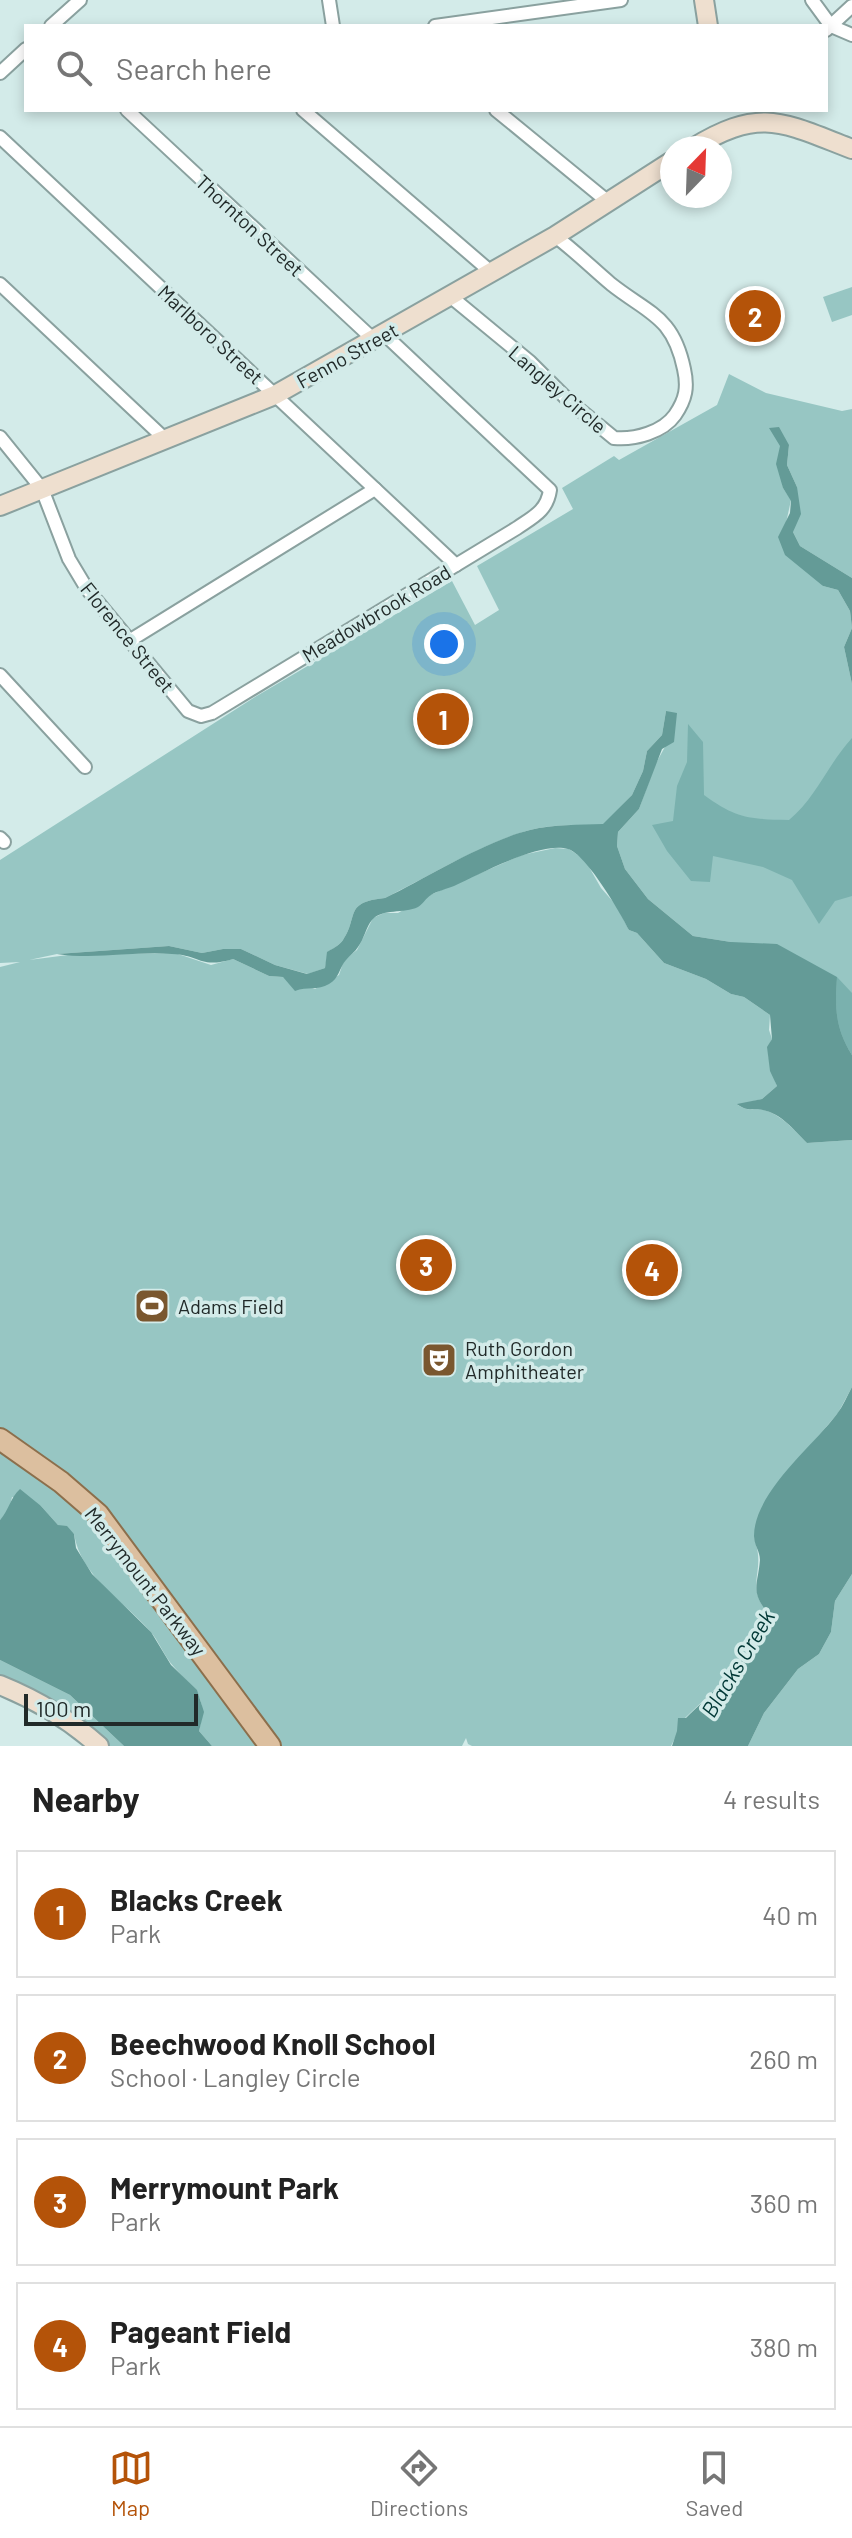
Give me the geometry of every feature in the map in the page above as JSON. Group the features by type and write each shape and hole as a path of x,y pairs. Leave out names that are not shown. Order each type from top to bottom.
{"main road":[{"name":"Merrymount Parkway","path":"0,1439 61,1482 98,1514 270,1746"}],"street":[{"path":"329,0 333,24"},
{"path":"449,24 621,0"},
{"path":"704,0 708,24"},
{"path":"812,0 827,24"},
{"path":"53,24 71,3"},
{"path":"852,6 829,28 852,35"},
{"path":"0,73 24,51"},
{"name":"Thornton Street","path":"129,112 550,490"},
{"path":"305,112 491,272"},
{"path":"498,112 607,201"},
{"path":"707,136 728,118 787,125 852,149"},
{"name":"Marlboro Street","path":"0,137 456,565"},
{"name":"Fenno Street","path":"0,506 275,395 555,236 660,168"},
{"name":"Langley Circle","path":"450,296 530,362 614,438 662,428 682,403 688,385 680,346 672,332 650,310 616,287 555,236"},
{"path":"0,284 166,440"},
{"name":"Florence Street","path":"0,437 42,489 69,559 87,589 188,711"},
{"path":"129,641 375,489"},
{"name":"Meadowbrook Road","path":"188,711 201,716 212,713 456,565 542,512 550,490"},
{"path":"0,675 85,767"},
{"path":"0,1685 47,1707 99,1746"}],"shaded area":[{"path":"852,287 852,315 832,322 823,297"},
{"path":"729,374 766,393 842,411 852,409 852,578 800,546 793,532 797,487 787,465 789,445 780,446 783,488 791,500 786,523 823,586 838,590 850,611 852,628 844,647 852,684 852,1055 845,1044 731,942 693,936 648,899 625,869 617,846 618,832 639,809 666,745 666,711 662,735 647,751 643,771 632,795 603,825 566,825 530,830 475,851 385,898 363,903 354,912 343,940 328,952 325,968 308,974 275,965 241,949 202,953 169,946 57,954 29,960 68,955 175,953 211,965 233,959 269,976 283,977 315,989 339,975 344,960 357,950 373,918 384,913 398,913 430,895 522,855 555,848 569,849 585,860 629,930 637,933 664,963 744,997 770,1015 772,1039 769,1056 777,1086 762,1099 738,1105 776,1115 807,1143 852,1140 852,1387 838,1413 773,1489 754,1538 758,1560 757,1593 767,1612 765,1626 731,1674 685,1718 671,1746 472,1746 466,1738 462,1746 212,1746 199,1731 202,1709 198,1695 170,1663 150,1631 94,1575 78,1549 74,1534 58,1525 41,1506 12,1497 9,1511 0,1520 0,967 20,962 0,963 0,860 255,697 452,581 475,625 499,610 477,566 573,509 562,488 614,456 619,460 717,405"},
{"path":"779,427 789,445 787,465 797,487 801,514 793,532 800,546 852,578 852,628 850,611 838,590 823,586 785,555 778,537 790,513 791,501 783,488 776,464 780,446 769,428"},
{"path":"852,628 852,684 844,647"},
{"path":"666,711 677,713 674,742 662,749 639,809 618,832 617,846 625,869 648,899 693,936 777,944 837,977 837,1018 852,1055 852,1140 807,1143 776,1115 737,1104 762,1099 777,1086 770,1071 767,1047 772,1039 770,1015 744,997 664,963 637,933 629,930 593,872 568,849 556,848 527,854 433,894 418,907 376,916 335,979 321,987 295,991 283,977 269,976 233,959 213,963 172,954 57,954 169,946 202,953 241,949 275,965 307,974 325,968 327,952 343,940 354,912 363,903 385,898 513,835 548,827 603,824 632,795 643,771 647,751 662,735"},
{"path":"688,724 703,742 704,795 735,813 763,819 789,820 807,802 852,738 852,896 835,901 819,924 792,880 763,867 713,856 710,882 691,881 667,851 652,825 673,821 677,786 687,762"},
{"path":"837,977 852,993 852,1055 837,1018"},
{"path":"852,1387 852,1574 835,1601 831,1632 819,1654 798,1669 764,1713 748,1746 672,1746 678,1718 686,1718 721,1683 746,1654 763,1626 767,1612 758,1598 760,1560 754,1536 763,1503 786,1471 837,1414"},
{"path":"20,1489 58,1525 67,1526 74,1534 76,1548 92,1574 151,1632 171,1665 197,1690 204,1712 199,1731 212,1746 124,1746 70,1695 0,1660 0,1520"},
{"path":"852,1574 852,1746 748,1746 764,1713 798,1669 819,1654 831,1632 835,1601"},
{"path":"0,1660 70,1695 124,1746 94,1746 0,1691"}],"place":[{"name":"Beechwood Knoll School","path":"755,316"},
{"name":"Blacks Creek","path":"443,719"},
{"name":"Merrymount Park","path":"426,1265"},
{"name":"Pageant Field","path":"652,1270"},
{"name":"Adams Field","path":"152,1306"},
{"name":"Ruth Gordon Amphitheater","path":"439,1360"}]}
